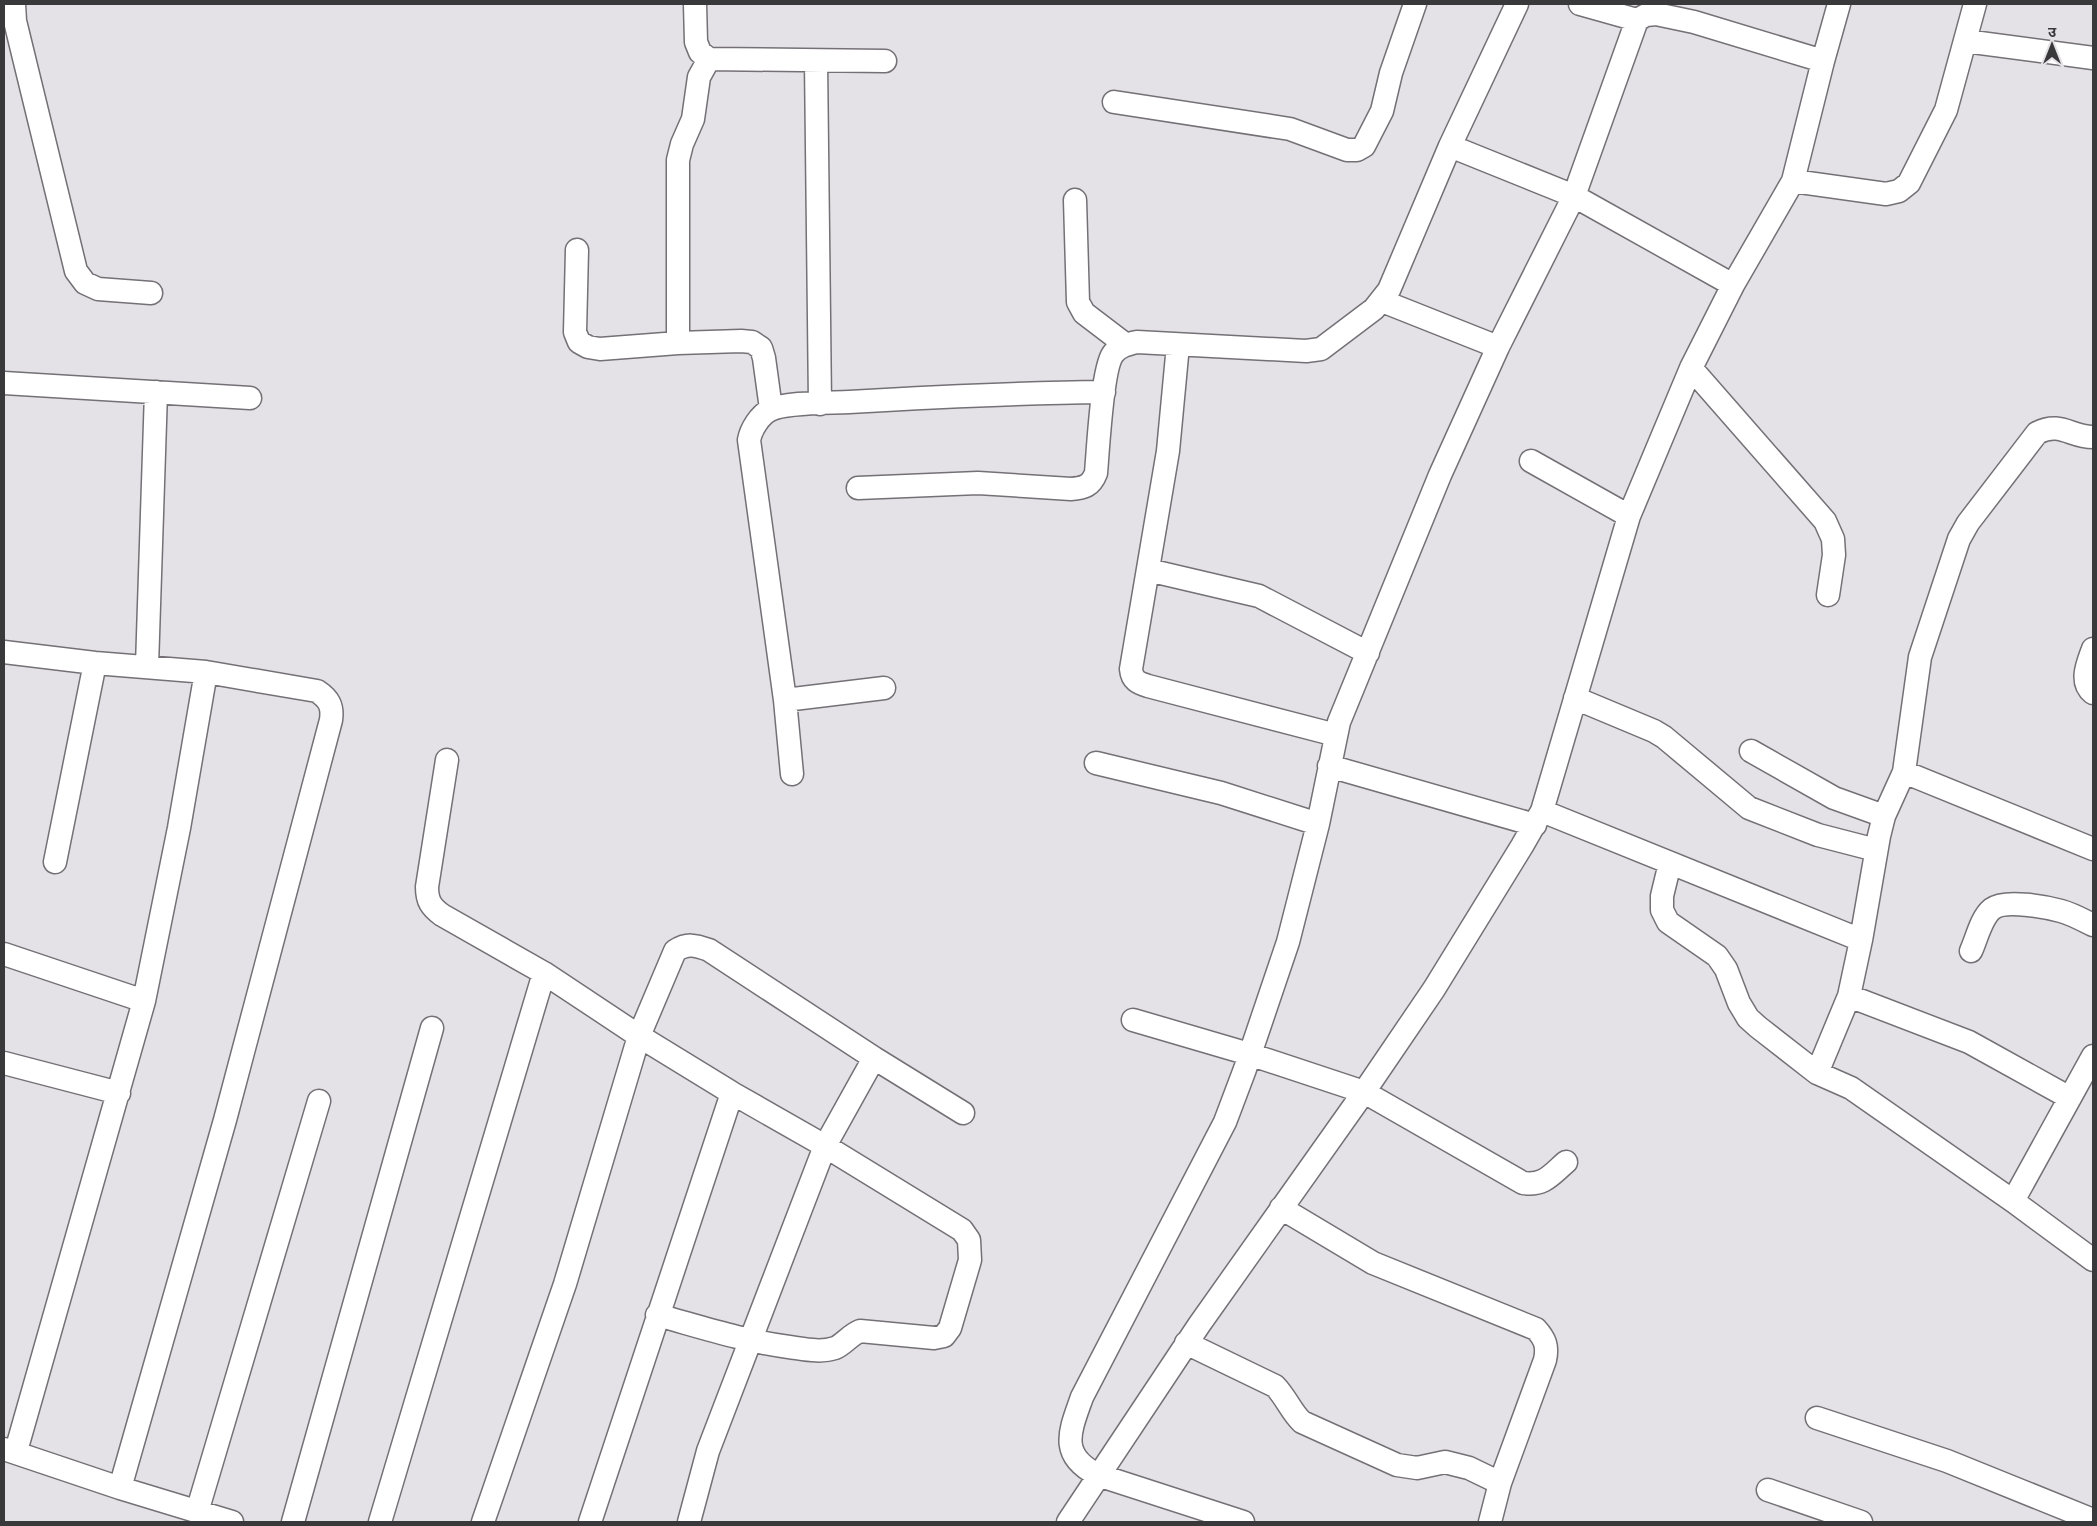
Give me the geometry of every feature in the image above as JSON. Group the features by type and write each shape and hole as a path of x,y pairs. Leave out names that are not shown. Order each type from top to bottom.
{"street":[{"path":"14,4 15,21 76,271 85,283 98,289 151,293"},
{"path":"695,4 696,42 700,52 709,59 885,61"},
{"path":"1114,102 1290,129 1347,150 1357,150 1364,146 1377,122 1394,62 1415,4"},
{"path":"858,488 958,483 1083,488 1092,483 1096,473 1104,392 1112,356 1126,344 1137,342 1306,351 1320,348 1374,309 1389,290 1450,146 1517,4"},
{"path":"1580,4 1637,20"},
{"path":"1077,1518 1098,1476 1186,1344 1364,1092 1434,988 1538,818 1629,516 1692,368 1733,285 1793,180 1839,4"},
{"path":"1793,180 1886,194 1899,192 1909,183 1946,110 1975,4"},
{"path":"1243,1522 1098,1476 1083,1468 1076,1458 1070,1440 1070,1429 1082,1397 1219,1136 1288,942 1318,824 1339,722 1440,475 1498,347 1574,196 1637,20 1646,15 1697,13 1823,61"},
{"path":"1966,41 2093,58"},
{"path":"678,343 678,160 682,144 693,119 699,78 709,59"},
{"path":"816,61 820,404"},
{"path":"1450,146 1574,196 1733,285"},
{"path":"1075,200 1078,302 1084,313 1126,344"},
{"path":"577,250 576,332 579,342 588,347 600,349 678,343 752,342 760,348 764,358 771,410"},
{"path":"1382,301 1498,347"},
{"path":"1178,344 1168,451 1131,669 1132,677 1139,683 1336,736"},
{"path":"1692,368 1825,521 1833,539 1834,555 1828,595"},
{"path":"4,383 250,398"},
{"path":"147,666 156,392"},
{"path":"792,774 785,700 749,440 751,432 759,421 771,410 820,404 981,394 1104,392"},
{"path":"1817,1073 1849,996 1884,816 1904,772 1920,657 1959,539 1968,523 2036,433 2048,428 2062,429 2093,437"},
{"path":"1532,461 1629,516"},
{"path":"1148,570 1258,596 1368,653"},
{"path":"2093,649 2086,668 2086,681 2090,691 2093,693"},
{"path":"4,652 95,663 206,672 317,691 327,697 332,709 332,715 225,1120 120,1488"},
{"path":"55,862 95,663"},
{"path":"206,672 179,828 144,1001 119,1092 10,1450 120,1488 232,1522"},
{"path":"785,700 884,688"},
{"path":"1575,698 1664,737 1750,808 1818,834 1876,850"},
{"path":"1751,751 1834,798 1884,816"},
{"path":"447,760 427,887 427,897 432,908 544,973 732,1093 825,1146 962,1230 969,1240 970,1260 950,1328 944,1336 934,1338 860,1331 850,1335 837,1347 825,1350 812,1350 751,1342 657,1315"},
{"path":"1096,763 1221,793 1318,824"},
{"path":"1329,766 1538,818 1670,863 1861,940"},
{"path":"1904,772 2093,849"},
{"path":"1670,863 1662,896 1662,910 1668,922 1717,956 1726,969 1739,1003 1748,1018 1817,1073 1851,1088 2013,1201 2093,1260"},
{"path":"1971,951 1985,918 1990,910 1998,906 2009,904 2048,908 2062,911 2093,925"},
{"path":"483,1522 565,1284 640,1036 675,951 684,945 696,945 709,950 874,1058 963,1113"},
{"path":"4,954 144,1001"},
{"path":"380,1522 544,973"},
{"path":"1849,996 1970,1042 2070,1098"},
{"path":"1134,1020 1249,1054 1364,1092 1523,1183 1534,1185 1545,1181 1566,1162"},
{"path":"294,1522 432,1028"},
{"path":"2013,1201 2093,1056"},
{"path":"689,1522 708,1451 825,1146 874,1058"},
{"path":"4,1063 119,1092"},
{"path":"590,1522 732,1093"},
{"path":"197,1512 319,1101"},
{"path":"1281,1208 1373,1263 1536,1329 1544,1338 1547,1349 1545,1360 1500,1483 1490,1522"},
{"path":"1186,1344 1275,1386 1302,1422 1397,1464 1417,1468 1445,1462 1469,1468 1500,1483"},
{"path":"1816,1418 1947,1461 2093,1520"},
{"path":"1768,1490 1862,1522"}]}
